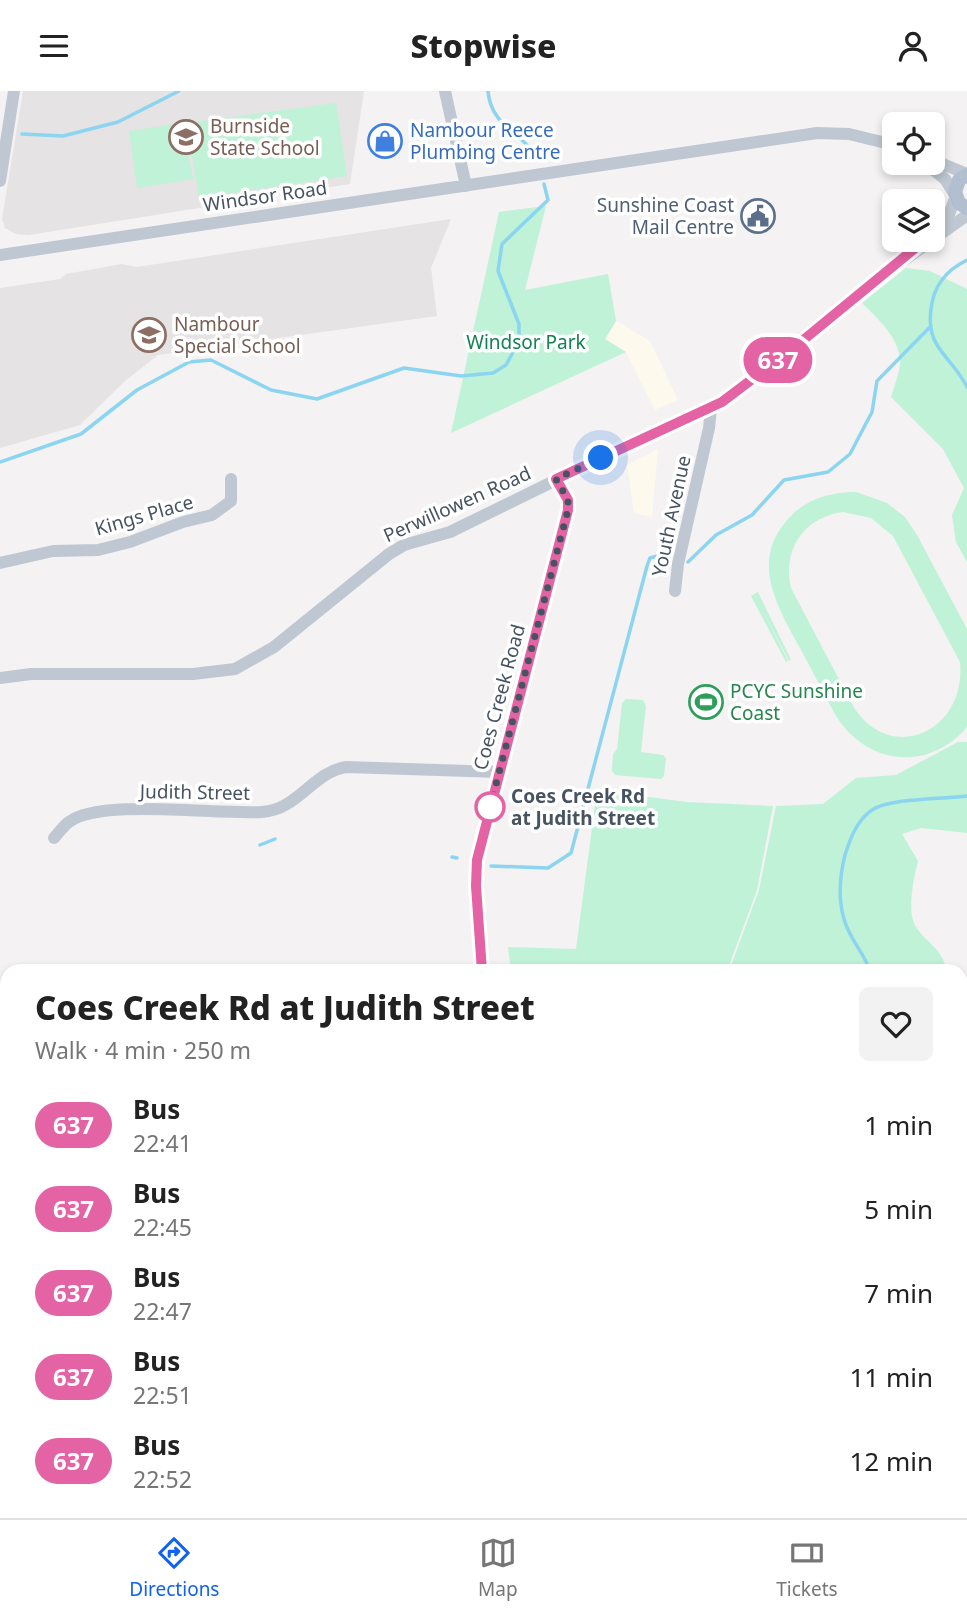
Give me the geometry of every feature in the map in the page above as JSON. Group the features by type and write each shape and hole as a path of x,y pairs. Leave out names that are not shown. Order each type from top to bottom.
{"main road":[{"path":"967,174 958,183 956,196 959,203 967,208"}],"street":[{"path":"0,181 14,91"},
{"path":"445,91 466,186"},
{"name":"Windsor Road","path":"0,255 817,133 849,134 882,142"},
{"path":"945,165 967,174"},
{"path":"940,175 956,196 945,220"},
{"name":"Perwillowen Road","path":"900,262 967,215"},
{"name":"Perwillowen Road","path":"0,678 31,674 193,674 235,669 274,647 389,554 404,545 450,532 556,479 711,408 740,390 911,252"},
{"name":"Youth Avenue","path":"675,591 678,564 706,443 711,408"},
{"name":"Kings Place","path":"0,563 53,551 98,550 130,543 183,521 212,515 231,501 231,479"},
{"name":"Coes Creek Road","path":"482,964 475,871 568,510 568,500 556,479"},
{"name":"Judith Street","path":"54,838 70,821 102,809 264,812 290,804 330,772 346,767 499,772"}],"shaded area":[{"name":"Burnside State School","path":"23,91 364,91 350,184 29,235 16,234 5,228 2,219"},
{"name":"Nambour Special School","path":"451,219 431,268 437,316 158,355 125,381 80,425 0,448 0,288 60,279 66,274 122,264 137,267"},
{"path":"616,321 650,341 678,400 655,410 626,352 605,339"},
{"path":"658,449 652,517 634,513 627,465"}],"green space":[{"path":"336,103 347,176 199,198 187,123"},
{"path":"183,123 193,179 137,188 129,131"},
{"name":"Windsor Park","path":"546,206 525,290 608,274 616,321 605,339 626,352 451,433 499,212"},
{"path":"906,268 930,271 967,289 967,562 956,542 952,515 964,488 943,449 891,397 900,364 897,346 887,330 862,303"},
{"path":"856,492 887,503 905,517 967,629 967,727 951,742 934,752 916,757 880,753 863,744 848,731 835,714 775,598 769,564 771,548 779,531 792,515 806,504 821,497","holes":["843,512 871,518 893,536 960,662 959,686 951,707 939,723 923,733 905,737 886,734 869,724 853,706 791,588 789,574 793,549 807,528 829,515"]},
{"path":"758,592 791,660 789,661 760,605 788,661 786,662 751,596"},
{"path":"626,699 643,700 646,706 641,752 663,755 666,758 664,776 661,779 615,775 612,771 622,703"},
{"path":"958,742 967,742 967,833 921,828 902,834 918,861 912,894 913,921 944,964 732,964 759,890 776,806 823,804 856,778 896,775"},
{"path":"597,790 686,802 773,806 757,890 730,964 510,964 508,947 576,949"}],"waterway":[{"path":"22,134 63,136 118,122 179,91"},
{"path":"488,91 490,103 500,120 536,156"},
{"path":"0,462 81,434 137,390 189,362 211,360 271,390 317,399 404,368 461,376 493,373 506,365 519,341 519,324 498,271 502,244 548,200 544,184"},
{"path":"967,260 950,271 938,286 932,302 930,320 936,343 967,387"},
{"path":"688,562 716,535 752,515 784,480 828,472 850,454 872,412 877,381 931,326"},
{"path":"491,866 548,868 571,853 647,566 650,558 667,558"},
{"path":"867,964 846,926 841,903 843,863 855,830 867,814 880,806 903,801 967,796"},
{"path":"260,845 275,839"},
{"path":"452,857 457,858"}],"bus line":[{"name":"637","path":"482,964 475,871 480,842 568,510 568,500 556,479 665,431 722,402 911,252"}],"place":[{"name":"Burnside State School","path":"186,137"},
{"name":"Nambour Reece Plumbing Centre","path":"385,141"},
{"name":"Sunshine Coast Mail Centre","path":"758,216"},
{"name":"Nambour Special School","path":"149,335"},
{"name":"PCYC Sunshine Coast","path":"706,702"},
{"name":"Coes Creek Rd at Judith Street","path":"490,807"}],"route":[{"path":"490,807 568,510 568,500 556,479 601,458"}]}
